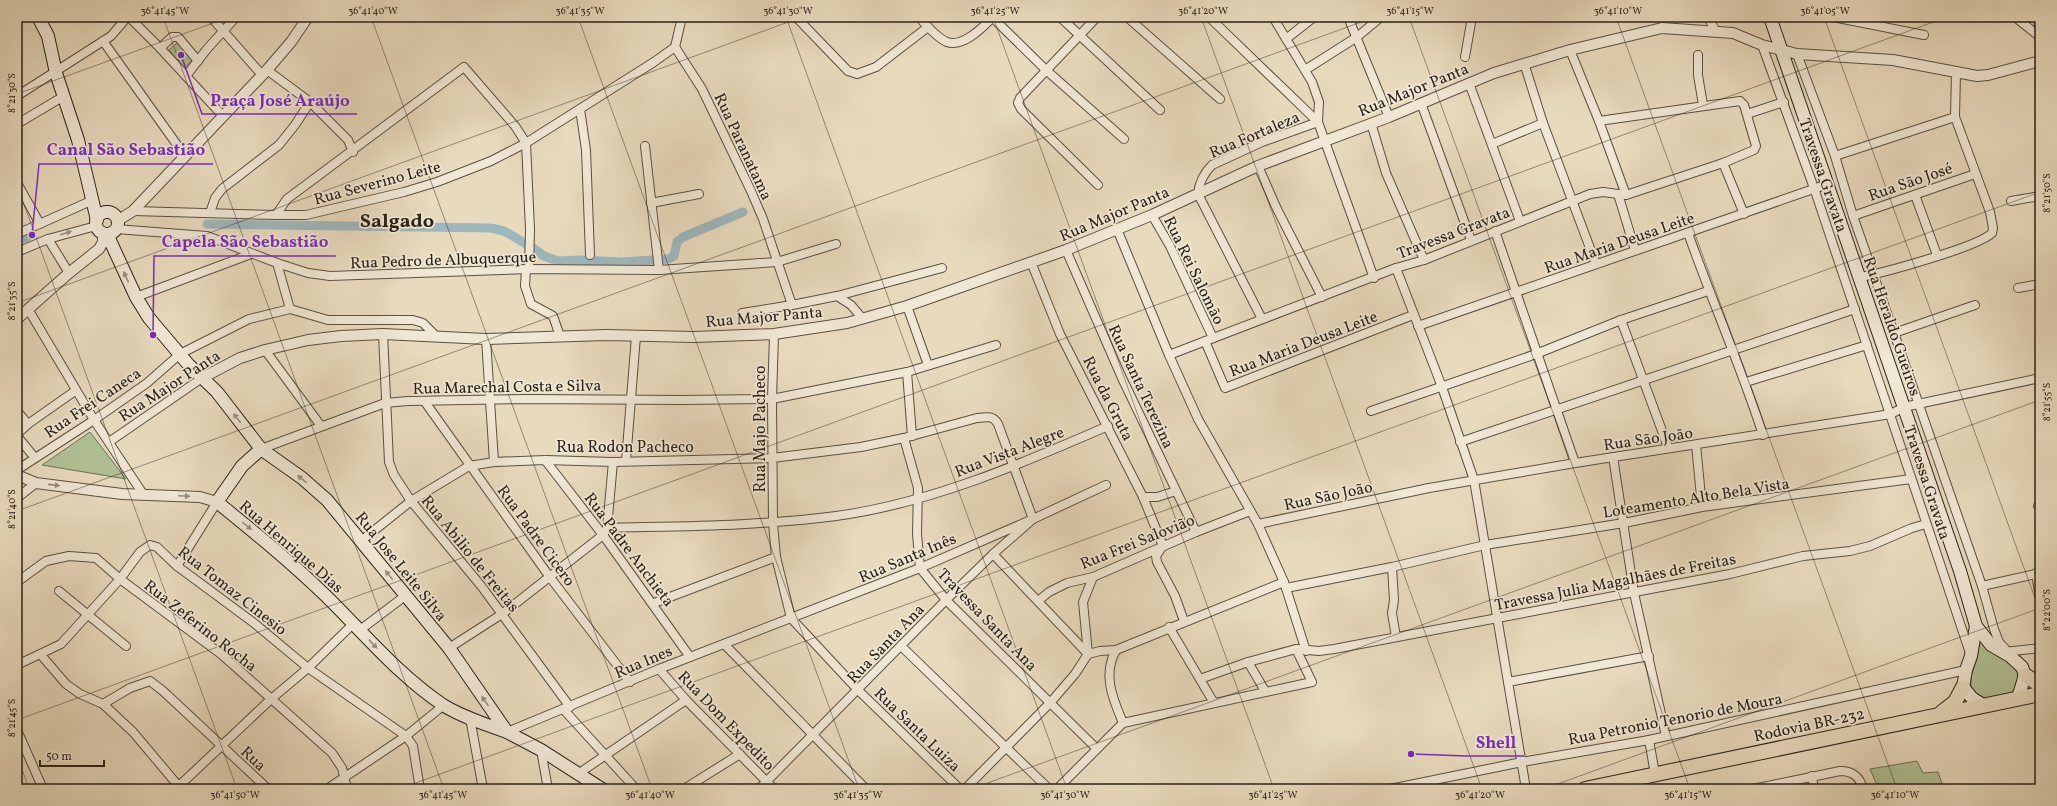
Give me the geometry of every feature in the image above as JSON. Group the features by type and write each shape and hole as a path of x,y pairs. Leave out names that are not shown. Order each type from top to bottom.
{"highway":[{"path":"2025,675 2040,685"},
{"path":"1939,714 1955,702 1963,687"},
{"name":"Rodovia BR-232","path":"1584,789 1632,784 1655,774 2040,694"}],"main road":[{"path":"38,17 48,36 56,73 78,140 93,200 106,227"},
{"name":"Rua Heraldo Gueiros","path":"1770,17 1960,571 1976,626 1991,646 2004,652 2017,662 2025,675"},
{"path":"93,200 106,213 114,215 106,227"},
{"name":"Rua Jose Leite Silva","path":"106,227 136,297 149,318 202,378 217,392 261,449 302,478 327,500 449,648 507,732 541,750 602,789"},
{"path":"217,502 242,466 261,449"},
{"name":"Rua Henrique Dias","path":"217,502 286,558 357,626 410,680 444,705 470,718 507,732"},
{"name":"Rua Heraldo Gueiros","path":"1963,687 1966,670 1971,656 1976,626"},
{"path":"2018,698 2025,675"},
{"path":"1963,687 1972,698 1983,705"}],"street":[{"path":"17,96 56,73 103,41 118,29 124,17"},
{"path":"129,17 223,116"},
{"path":"211,17 223,32 264,73 310,102 348,140 353,152"},
{"path":"186,76 236,17"},
{"path":"17,319 69,273 99,249 103,242 106,227 133,210 185,156 264,73 291,42 308,17"},
{"path":"675,47 682,17"},
{"path":"796,17 848,70 857,74 876,67 928,27"},
{"path":"919,17 928,27 947,42 960,42 970,37 983,27 992,17 1046,70 1124,139"},
{"path":"1060,17 1160,110"},
{"path":"1096,17 1020,98 1018,103 1021,109 1098,185"},
{"path":"1127,17 1220,99"},
{"name":"Rua Fortaleza","path":"1198,194 1198,188 1206,171 1212,165 1262,142 1318,122 1319,102 1312,82 1273,17"},
{"path":"1348,17 1389,117"},
{"path":"1305,70 1357,37 1381,17"},
{"path":"1465,57 1472,17"},
{"path":"1708,17 1716,32"},
{"path":"1833,17 1924,35"},
{"path":"2015,17 2040,37"},
{"path":"1214,18 1318,122 1323,140 1374,278"},
{"path":"1286,39 1310,18"},
{"name":"Rua Major Panta","path":"109,442 202,378 240,358 265,350 308,340 383,334 486,339 560,336 694,337 774,334 824,327 862,318 907,306 1066,250 1152,215 1258,166 1323,140 1389,117 1469,83 1524,63 1570,50 1662,28 1740,35 1762,45 1780,44 1797,54 1893,60 1982,76 2040,62"},
{"path":"160,48 172,37 178,37 198,60"},
{"path":"103,41 185,156"},
{"name":"Travessa Gravata","path":"1762,45 1814,188 1971,656"},
{"name":"Rua Severino Leite","path":"133,210 306,215 411,190 437,182 491,161 526,143 654,62 675,47"},
{"name":"Rua Paranatama","path":"675,47 702,89 751,191 763,219 792,305"},
{"path":"1570,50 1599,121 1622,194 1635,250"},
{"path":"1797,54 1835,156 1853,216 1875,274 1982,586 1997,637 2004,652 2040,648"},
{"path":"1698,55 1698,75 1703,105"},
{"path":"1524,63 1543,123 1596,264"},
{"path":"276,215 287,199 353,152 464,67 515,126 526,143 530,229 528,269 525,286 531,304 553,316 560,336"},
{"path":"1860,277 1875,274 1937,255 1989,237 1992,233 1993,228 1990,212 1955,117 1956,72"},
{"path":"1469,83 1520,221"},
{"path":"17,124 64,96"},
{"path":"1599,121 1703,105 1740,101 1742,102 1747,114 1784,102"},
{"path":"210,213 215,198 222,190 279,145 295,125 310,102"},
{"path":"1421,103 1471,240"},
{"path":"580,109 586,150 590,255"},
{"name":"Travessa Gravata","path":"1169,355 1374,278 1396,268 1424,260 1572,200 1590,194 1603,192 1622,194 1723,163 1749,152 1756,146 1747,114"},
{"path":"1835,156 1955,117"},
{"path":"1371,123 1386,173 1424,260"},
{"path":"1492,144 1543,123"},
{"path":"645,146 658,263"},
{"path":"1723,163 1744,214"},
{"path":"1258,166 1277,208 1322,297"},
{"name":"Rua São José","path":"1853,216 1975,174"},
{"path":"17,183 40,224"},
{"name":"Rua Maria Deusa Leite","path":"1418,326 1828,184"},
{"path":"651,203 699,194"},
{"path":"1198,194 1262,319"},
{"path":"1915,194 1937,255"},
{"path":"2011,201 2040,196"},
{"path":"17,234 93,200"},
{"name":"Rua Rei Salomão","path":"1152,215 1170,246 1209,340 1225,388"},
{"name":"Rua Pedro de Albuquerque","path":"17,252 48,239 106,227 207,236 277,263 308,273 330,276 658,263 777,262 836,244"},
{"path":"1117,229 1169,355 1198,419 1258,524 1285,585 1306,650"},
{"path":"1495,231 1536,354 1558,409 1575,463"},
{"path":"1688,233 1708,291 1746,382 1763,435"},
{"path":"48,239 69,273"},
{"name":"Rua Santa Terezina","path":"1066,250 1122,378 1196,532"},
{"path":"136,297 251,254"},
{"name":"Rua da Gruta","path":"1031,262 1060,334 1108,426 1142,497 1163,546"},
{"path":"277,263 290,309"},
{"path":"742,313 836,296 942,268"},
{"path":"1396,268 1442,387 1474,480 1526,789"},
{"path":"2018,288 2040,284"},
{"path":"1371,411 1536,354 1621,320 1708,291"},
{"path":"836,296 851,305 862,318"},
{"path":"1894,333 1975,305"},
{"path":"907,306 928,365"},
{"path":"28,309 75,391 143,494"},
{"name":"Rua Major Panta","path":"180,354 249,319 290,309 328,320 413,320 423,323 436,336"},
{"path":"1460,442 1855,309"},
{"name":"Rua Maria Deusa Leite","path":"1225,388 1413,315"},
{"path":"1621,320 1668,447"},
{"name":"Rua Abilio de Freitas","path":"383,334 385,404 389,462 394,475 411,501 464,564 502,614 567,708 604,754 636,789"},
{"name":"Rua Majo Pacheco","path":"773,523 772,398 774,334"},
{"path":"626,461 636,336"},
{"path":"486,339 494,462"},
{"name":"Rua Marechal Costa e Silva","path":"261,449 385,404 408,401 772,398 907,372 996,345"},
{"path":"1746,382 1867,345"},
{"path":"265,350 321,426"},
{"name":"Rua Frei Caneca","path":"17,470 94,420 146,383 180,354"},
{"name":"Travessa Santa Ana","path":"907,372 908,437 919,498 917,534 920,568 946,600 1096,748"},
{"name":"Rua São João","path":"1258,524 1474,480 1668,447 1696,445 1891,414 1904,407 2040,378"},
{"path":"36,458 17,435 28,424 75,391"},
{"name":"Rua Padre Cicero","path":"425,402 469,466 549,576 630,682"},
{"path":"17,411 28,424"},
{"path":"908,437 988,416 997,421 1033,519"},
{"name":"Rua Vista Alegre","path":"605,532 773,523 838,516 919,498 1014,468 1108,426"},
{"name":"Rua Rodon Pacheco","path":"361,541 411,501 444,479 469,466 494,462 545,460 612,462 772,458 861,447 908,437"},
{"path":"1696,445 1702,507"},
{"path":"1613,457 1634,593 1666,736"},
{"name":"Rua Padre Anchieta","path":"545,460 605,532 690,657"},
{"path":"449,648 502,614 605,532 612,462"},
{"name":"Rua Henrique Dias","path":"17,475 36,483 122,494 200,497 217,502"},
{"name":"Loteamento Alto Bela Vista","path":"1088,654 1100,651 1116,650 1184,621 1285,585 1392,567 1485,545 1624,523 1702,507 1911,478"},
{"path":"17,498 36,483"},
{"name":"Rua Santa Inês","path":"791,618 920,568 1033,519 1106,485"},
{"path":"1142,497 1157,497 1176,491"},
{"path":"178,566 217,502"},
{"name":"Rua Frei Salovião","path":"1038,601 1049,592 1067,584 1093,577 1196,532 1250,511"},
{"name":"Rua Santa Ana","path":"760,789 946,600 993,554 1033,519"},
{"path":"773,523 776,557 791,618"},
{"name":"Travessa Julia Magalhães de Freitas","path":"1296,649 1319,651 1334,649 1730,574 1803,556 1850,551 1870,546 1912,528 1926,524"},
{"name":"Rua Tomaz Cinesio","path":"120,578 140,552 150,545 157,547 178,566 254,623 308,668 406,736"},
{"path":"1163,546 1156,556 1157,562 1175,596 1184,621"},
{"path":"993,554 1088,654"},
{"name":"Rua Zeferino Rocha","path":"17,582 46,561 69,556 96,558 120,578 221,654 270,700 332,753 340,765 347,789"},
{"path":"654,603 776,557"},
{"path":"1392,567 1394,600 1392,613 1396,637"},
{"path":"1982,586 2038,573 2040,599"},
{"path":"965,789 1050,703 1075,674 1088,654 1085,634 1086,623 1083,607 1085,596 1093,577"},
{"path":"17,665 41,655 61,644 120,578"},
{"path":"59,591 126,646"},
{"path":"41,655 71,687 89,699 103,704 133,732 180,788 270,700 357,626 405,596"},
{"name":"Rua Ines","path":"507,732 660,669 791,618"},
{"name":"Rua Santa Luiza","path":"791,618 858,690 960,789"},
{"path":"1169,627 1214,703"},
{"path":"724,644 866,789"},
{"path":"901,646 1049,789"},
{"path":"1057,789 1096,748 1123,723 1312,682 1296,649 1248,662 1200,679"},
{"path":"1116,650 1109,664 1110,686 1123,723"},
{"path":"1508,682 1649,656"},
{"path":"1248,662 1265,691"},
{"name":"Rua Dom Expedito","path":"660,669 686,700 774,789"},
{"name":"Rua Petronio Tenorio de Moura","path":"1390,789 1522,762 1649,740 1966,670"},
{"name":"Rua","path":"103,704 146,681 150,681 163,691 268,789"},
{"path":"578,774 604,754 686,700"},
{"path":"327,789 406,736 444,705"},
{"path":"470,718 483,789"},
{"path":"17,731 43,789"},
{"path":"406,736 413,746 420,789"},
{"path":"1649,740 1655,774"},
{"path":"541,750 548,789"},
{"path":"684,789 740,754"},
{"path":"1753,789 1812,776 1848,771 1854,774 1861,781 1862,789"},
{"path":"1812,776 1814,789"}],"green space":[{"path":"178,42 194,59 184,68 169,50"},
{"path":"90,432 126,479 42,465"},
{"path":"1980,637 1991,649 2019,671 2016,686 2010,693 1985,700 1971,691 1971,676 1977,659"},
{"path":"1917,761 1923,773 1938,772 1944,789 1895,789 1894,787 1876,783 1870,769"}],"waterway":[{"path":"533,248 544,256 558,261 580,260 622,262 668,259 674,256 677,242 683,237 743,212"},
{"path":"207,224 491,228 504,231 528,245"},
{"path":"17,241 32,235"}],"place":[{"name":"Praça José Araújo","path":"181,55"},
{"name":"Canal São Sebastião","path":"32,235"},
{"name":"Capela São Sebastião","path":"153,335"},
{"name":"Shell","path":"1411,754"}],"district":[{"name":"Salgado","path":"397,220"}]}
